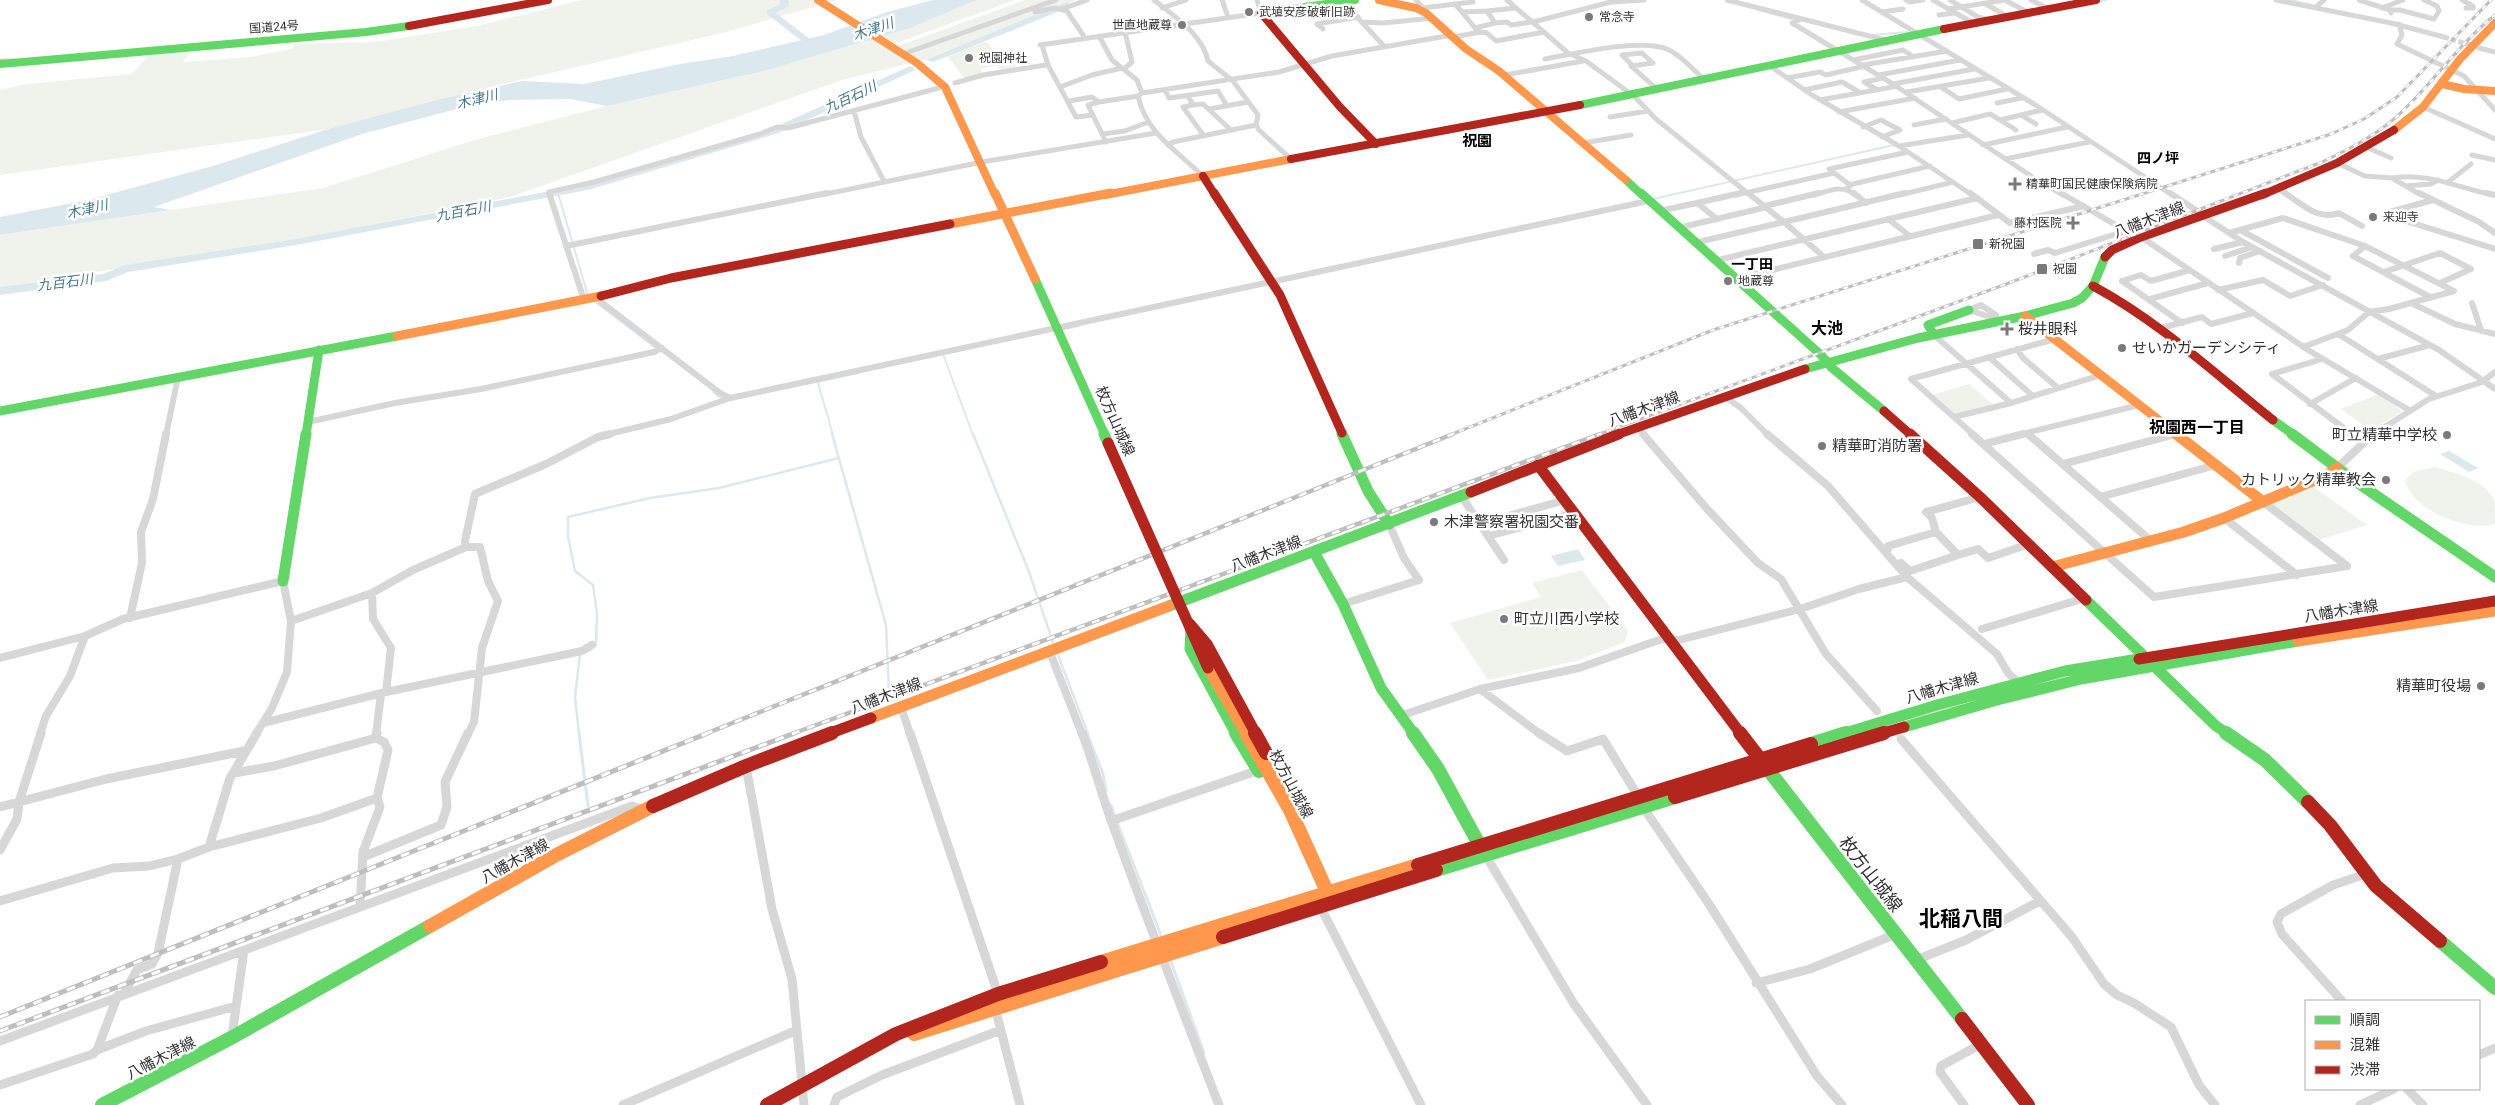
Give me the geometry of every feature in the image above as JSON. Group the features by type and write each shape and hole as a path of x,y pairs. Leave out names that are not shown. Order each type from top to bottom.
{"main road":[{"name":"国道24号","path":"0,62 366,32 438,21 548,0"},
{"name":"枚方山城線","path":"818,0 929,71 946,87 1006,213 1208,668 1290,810 1332,903"},
{"path":"1355,0 1318,2 1261,13 1302,63 1376,144"},
{"path":"1379,0 1420,6 1476,56 1505,75 1545,112 1648,200 1821,355 1825,362 1980,497 2216,726 2265,760 2281,774 2330,825 2353,853 2366,874 2389,898 2495,988"},
{"path":"0,411 584,300 680,276 1658,90 1885,40 2050,10 2066,2 2089,1"},
{"name":"八幡木津線","path":"102,1105 231,1038 558,854 644,810 746,766 1049,650 1389,524 1460,494 1724,396 1825,362 1934,335 2025,316 2073,303 2082,298 2093,286 2106,255 2139,238 2278,190 2368,148 2386,137 2423,107 2480,37 2495,23"},
{"path":"2442,84 2495,91"},
{"path":"1203,176 1273,282 1305,348 1368,491 1389,524"},
{"path":"2093,286 2115,295 2161,328 2270,417 2337,468 2495,578"},
{"path":"1934,335 1928,328 1928,325 1975,309"},
{"path":"2025,316 2262,501"},
{"path":"283,581 319,350"},
{"name":"枚方山城線","path":"1538,465 1763,763 2028,1105"},
{"path":"2052,567 2151,541 2224,518 2337,468"},
{"path":"1314,552 1343,604 1375,675 1400,716 1438,769 1482,850"},
{"name":"八幡木津線","path":"779,1105 803,1088 896,1034 998,994 1327,892 1643,807 1763,763 2018,682 2495,601"},
{"path":"1180,602 1191,626 1207,644 1250,720 1275,771 1290,810"},
{"name":"八幡木津線","path":"767,1105 895,1042 995,1006 1332,903 1638,796 2008,696 2149,661 2495,611"},
{"path":"1191,626 1190,649 1227,719 1259,770 1290,810"}],"street":[{"path":"902,54 1056,0"},
{"path":"1062,9 1087,0"},
{"path":"1154,0 1182,24 1206,51 1208,61 1232,79 1258,115 1256,125 1264,136 1281,148 1292,160"},
{"path":"1162,8 1186,0"},
{"path":"1222,0 1228,17"},
{"path":"1093,115 1076,117 1069,101 1046,65 1041,45 1261,13 1257,0"},
{"path":"1420,6 1472,2 1471,0"},
{"path":"1507,0 1572,55 1586,61 1632,95 1671,132 1766,207 1824,257"},
{"path":"1475,28 1495,23 1507,22 1511,25 1532,22 1612,2 1644,0"},
{"path":"1727,0 1801,19 1837,25 1885,40"},
{"path":"1862,0 2042,110 2242,242 2430,345 2495,389"},
{"path":"1906,0 1909,2 1923,0"},
{"path":"1933,0 1972,23"},
{"path":"1950,0 1978,17 1992,20"},
{"path":"1948,9 2005,0 2029,14"},
{"path":"2031,0 2050,10"},
{"path":"2276,0 2317,5 2324,0"},
{"path":"2298,0 2335,11 2391,21 2445,36 2399,26 2391,21"},
{"path":"2359,0 2382,8 2400,10 2434,19 2439,11 2437,6 2428,0"},
{"path":"2382,8 2403,0"},
{"path":"2462,0 2473,6 2466,8"},
{"path":"1342,1 1384,46"},
{"path":"1984,3 2008,17"},
{"path":"1455,4 1480,32"},
{"path":"999,20 1051,8 1062,9 1067,11 1085,38"},
{"path":"1462,12 1516,8"},
{"path":"1882,12 1903,9"},
{"path":"2390,10 2391,21"},
{"path":"1486,11 1495,23"},
{"path":"2331,20 2335,11"},
{"path":"1939,15 1955,13"},
{"path":"1323,28 1317,24 1358,17"},
{"path":"1362,22 1383,23 1433,18"},
{"path":"1801,19 1792,23 1836,52 1864,66 1907,92 2005,159 2190,270 2253,313 2288,334 2322,359 2409,410"},
{"path":"2399,26 2402,35 2396,44 2464,76 2495,110"},
{"path":"1060,87 1092,75 1123,68 1132,62 1130,54 1131,45 1125,32"},
{"path":"1106,142 1088,105 1140,94 1279,72 1302,63 1384,46 1480,32 1486,33 1496,41 1544,32"},
{"path":"1099,36 1112,60 1137,80 1148,122 1156,133 1203,176"},
{"path":"1545,59 1632,46 1664,48 1705,80"},
{"path":"2479,48 2495,52"},
{"path":"1853,60 1903,50 1914,57"},
{"path":"1786,78 1820,72 1826,75 1946,51"},
{"path":"1632,65 1653,63 1642,53 1622,55 1632,65 1658,90"},
{"path":"1876,89 1864,82 1881,76 1960,60"},
{"path":"1505,75 1583,61"},
{"path":"955,83 983,75 1046,65"},
{"path":"1770,66 1839,112 1930,166 1977,198 2010,224 2084,206"},
{"path":"1820,100 1974,69"},
{"path":"1907,92 1989,78"},
{"path":"1804,90 1842,82 1859,92"},
{"path":"1941,87 1959,99 2008,89"},
{"path":"584,300 550,195 760,134 777,127 788,128 939,88"},
{"path":"1165,90 1169,98 1218,92 1227,106"},
{"path":"1188,96 1192,105"},
{"path":"1069,101 1092,97 1099,102"},
{"path":"1839,112 1915,98"},
{"path":"1997,103 2022,98"},
{"path":"1209,109 1248,102"},
{"path":"1204,136 1183,107 1203,104 1231,130"},
{"path":"2423,107 2495,139"},
{"path":"2000,120 2042,110"},
{"path":"854,111 862,137 884,181"},
{"path":"1610,117 1648,111"},
{"path":"1952,123 1990,114 2016,130"},
{"path":"2021,115 2036,124"},
{"path":"1914,125 1946,119"},
{"path":"1863,127 1881,120 1900,130 1882,137"},
{"path":"1102,134 1125,131 1148,122"},
{"path":"1168,145 1173,142 1256,125"},
{"path":"1983,145 2067,127"},
{"path":"567,246 982,162 1156,133"},
{"path":"1582,143 1631,135"},
{"path":"1899,146 1968,135"},
{"path":"2005,159 2089,142"},
{"path":"2368,148 2391,158"},
{"path":"1866,203 1829,169 1908,152"},
{"path":"2472,155 2495,160"},
{"path":"2337,163 2366,176 2392,178 2419,176 2475,192 2495,195"},
{"path":"2447,183 2471,164"},
{"path":"1678,228 1930,166"},
{"path":"1659,211 1834,173"},
{"path":"2392,178 2479,222 2495,233"},
{"path":"2405,186 2431,184 2438,180"},
{"path":"1694,243 1953,182"},
{"path":"2278,190 2302,202 2318,214 2328,216 2338,213 2362,226"},
{"path":"1714,261 1977,198"},
{"path":"466,547 466,532 472,500 475,494 546,464 598,438 671,419 730,398 1058,329 1648,200"},
{"path":"2433,200 2390,212 2403,220 2495,249"},
{"path":"1697,203 1717,219"},
{"path":"1735,279 1999,216"},
{"path":"2228,232 2242,231 2283,218 2365,246 2404,264 2454,291 2411,304 2369,312 2364,319 2338,334 2303,346"},
{"path":"1888,219 1910,236"},
{"path":"2034,254 2048,250 2055,253 2126,231"},
{"path":"2242,231 2328,278"},
{"path":"2214,249 2242,242"},
{"path":"2365,246 2353,256 2430,298"},
{"path":"2225,256 2252,247"},
{"path":"2239,263 2240,258 2260,251"},
{"path":"2384,272 2404,264 2420,262 2440,253 2467,265 2471,269 2440,283"},
{"path":"2287,265 2298,262"},
{"path":"2182,323 2122,281 2141,275 2151,281 2190,270"},
{"path":"2218,290 2263,280 2290,296 2323,285"},
{"path":"2150,299 2208,283"},
{"path":"602,295 601,302 720,393 730,398"},
{"path":"2472,303 2481,330"},
{"path":"2411,304 2455,324 2495,334"},
{"path":"2161,328 2202,317 2211,324 2253,313"},
{"path":"2338,334 2436,396"},
{"path":"1934,335 2012,403"},
{"path":"2055,339 1911,379 2154,597 2348,566 2262,501"},
{"path":"2378,360 2430,345"},
{"path":"308,422 395,403 481,389 654,352 662,348"},
{"path":"2017,349 2023,358 2058,388"},
{"path":"1989,357 2033,396"},
{"path":"2322,359 2272,374 2363,443"},
{"path":"2337,468 2377,430 2409,410 2436,396 2489,380 2495,372"},
{"path":"1954,417 2012,403 2101,375"},
{"path":"130,618 142,563 141,532 153,499 178,377"},
{"path":"2310,404 2356,378"},
{"path":"1724,396 1746,412 1774,441 1828,486 1886,549 1910,571 1978,549 1988,558 2029,544"},
{"path":"1984,444 2139,405"},
{"path":"1637,428 1708,510 1758,563 1781,579 1814,629 1826,654 1877,711"},
{"path":"2027,433 2151,541"},
{"path":"2063,464 2176,434"},
{"path":"2100,496 2216,465"},
{"path":"1460,494 1504,560"},
{"path":"1958,555 1936,532 1932,518 1926,512 1980,497"},
{"path":"1480,524 1565,500"},
{"path":"1488,536 1575,513"},
{"path":"2224,518 2297,575"},
{"path":"1343,604 1419,580 1404,558 1389,524"},
{"path":"1886,549 1888,546 1936,532"},
{"path":"291,621 372,593 413,570 466,547 480,547 488,581 498,601 482,648 474,722 445,782 447,807 441,825 363,857"},
{"path":"1886,549 1907,577 1997,654 2008,673 2018,682"},
{"path":"1400,716 1480,689 1579,668 1662,639 1672,641 1800,609 1859,589 1907,577"},
{"path":"0,658 85,636 130,618 283,581 292,630 287,672 263,723 244,751 234,773 209,847"},
{"path":"372,593 373,619 391,648 376,738"},
{"path":"1982,629 2084,598"},
{"path":"0,850 17,819 19,802 46,716 70,676 85,636"},
{"path":"263,723 384,693 582,651 592,645"},
{"path":"1049,650 1098,775 1103,800 1156,944 1219,1105"},
{"path":"1480,689 1556,746 1567,751 1603,739 1638,796"},
{"path":"901,707 998,994"},
{"path":"234,773 274,766 376,738 384,742 388,750 377,798 380,807 363,857 360,907"},
{"path":"1901,739 2072,937 2104,984 2117,996 2134,1003 2171,1027 2199,1085 2215,1105"},
{"path":"0,807 132,773 244,751"},
{"path":"746,766 772,909 792,980 804,1105"},
{"path":"1111,821 1259,770"},
{"path":"0,900 114,868 148,866 178,859 209,847 321,818 377,798"},
{"path":"0,1040 632,806 644,810"},
{"path":"1643,807 1708,904 1756,983 1817,1076 1842,1105"},
{"path":"1482,850 1545,960 1589,1027 1633,1081 1647,1105"},
{"path":"97,1050 121,994 137,970 152,964 158,953 178,859"},
{"path":"2341,1000 2282,934 2277,922 2281,914 2333,885 2366,874"},
{"path":"1315,896 1422,1105"},
{"path":"1916,960 1974,936 2040,901"},
{"path":"1756,983 1784,978 1810,970 1896,934"},
{"path":"231,1038 244,950"},
{"path":"0,1085 85,1057 97,1050 146,1031 236,1006"},
{"path":"995,1006 1020,1105"},
{"path":"623,1105 797,1030"},
{"path":"834,1105 836,1097 882,1075 1001,1030"},
{"path":"1964,1105 1940,1072 1940,1066 1981,1044"},
{"path":"2480,1054 2495,1048"},
{"path":"2360,1105 2392,1090"},
{"path":"2409,1090 2423,1105"}],"shaded area":[{"path":"582,0 837,0 726,32 440,99 328,129 0,175 0,90 27,84 132,74 150,54 190,52 183,62 250,57 292,49 295,44 375,42 477,26"},
{"path":"977,0 1015,0 886,47 911,63 845,79 510,197 321,235 0,288 0,235 323,188 478,139 607,106 764,71 910,28"},
{"path":"1025,0 1076,0 921,61 898,46"},
{"path":"985,42 989,44 996,54 1010,51 1017,70 1002,71 997,66 981,69 982,74 965,79 948,57 949,54"},
{"path":"1969,384 1993,405 1957,414 1952,413 1932,395"},
{"path":"2379,394 2402,411 2371,431 2341,409"},
{"path":"2435,467 2451,471 2484,487 2494,500 2495,524 2483,526 2456,522 2429,510 2418,501 2410,491 2405,480 2413,472"},
{"path":"2314,487 2367,525 2319,540 2272,504"},
{"path":"1582,570 1628,630 1625,642 1576,661 1488,680 1450,623 1541,597 1532,583"}],"water":[{"name":"木津川","path":"933,0 977,0 910,28 764,71 607,106 570,99 508,100 453,110 362,134 154,207 171,210 0,235 0,217 88,200 213,166 328,129 440,99 522,81 584,84 680,64 733,56 824,35 887,12"},
{"path":"2449,451 2478,468 2469,472 2440,454"},
{"path":"1578,549 1585,560 1558,566 1551,556"}],"waterway":[{"path":"784,0 785,6 770,12 816,48"},
{"path":"2096,2 2107,0"},
{"path":"2291,0 2316,6"},
{"name":"九百石川","path":"930,60 1067,5"},
{"path":"1758,10 1791,19"},
{"path":"1872,35 1907,32"},
{"name":"九百石川","path":"0,291 106,277 125,269 296,242 584,188 775,131 910,69"},
{"path":"1653,199 1894,145"},
{"path":"558,193 588,296"},
{"path":"594,301 657,349"},
{"path":"1060,330 1079,326"},
{"path":"943,354 973,435"},
{"path":"730,400 859,373"},
{"path":"818,383 833,435"},
{"path":"713,392 722,399"},
{"path":"832,434 839,458"},
{"path":"973,434 1029,572 1054,645"},
{"path":"594,646 596,645 597,613 593,585 575,571 568,536 568,517 650,498 719,488 839,458"},
{"path":"839,458 886,625 889,692"},
{"path":"1056,650 1088,734"},
{"path":"579,734 575,697 580,654"},
{"path":"579,733 588,806"},
{"path":"1087,733 1103,774 1106,791"},
{"path":"1111,805 1115,817"},
{"path":"1117,822 1162,938"},
{"path":"1170,959 1204,1053"}],"tunnel":[{"path":"2444,37 2477,47"}],"railway":[{"path":"1450,435 1713,330 2331,134 2364,119 2397,97 2491,0"},
{"path":"1597,435 2009,283 2322,162 2350,148 2386,126 2407,107 2468,39 2495,15"},
{"path":"705,734 1453,434"},
{"path":"792,734 1600,434"},
{"path":"0,1017 708,733"},
{"path":"0,1031 795,733"}],"traffic: fast":[{"path":"1261,13 1355,0"},
{"path":"0,64 366,32 409,26"},
{"path":"1580,105 1944,29"},
{"path":"1626,180 1821,355 1832,368 1884,411"},
{"path":"1805,369 1918,338 2025,316 2073,303 2082,298 2093,286 2105,257"},
{"path":"1035,279 1108,443"},
{"path":"1934,335 1928,325 1969,310"},
{"path":"0,411 397,336"},
{"path":"283,581 319,350"},
{"path":"2273,420 2352,479 2495,577"},
{"path":"1342,433 1368,491 1389,524"},
{"path":"1169,606 1471,492"},
{"path":"1314,552 1343,604 1381,688 1438,769 1480,846"},
{"path":"2086,600 2216,726 2265,760 2308,802"},
{"path":"1191,627 1190,649 1227,719 1259,771"},
{"path":"1904,727 1997,700 2081,679 2298,641"},
{"path":"1811,744 1937,705 2065,671 2139,659"},
{"path":"1763,763 1962,1019"},
{"path":"1436,870 1675,797"},
{"path":"102,1105 231,1038 430,926"},
{"path":"2440,941 2495,988"}],"traffic: slow":[{"path":"818,0 917,63 945,87 1035,279"},
{"path":"1379,0 1416,8 1426,13 1466,49 1499,71 1626,180"},
{"path":"2394,130 2423,107 2460,59 2495,23"},
{"path":"2442,84 2464,89 2495,91"},
{"path":"950,224 1291,159"},
{"path":"397,336 601,296"},
{"path":"2025,316 2262,501"},
{"path":"2052,567 2184,532 2224,518 2327,475 2337,468"},
{"path":"871,718 1169,606"},
{"path":"2298,641 2495,611"},
{"path":"1208,668 1290,810 1330,898"},
{"path":"430,926 558,854 653,806"},
{"path":"1101,962 1418,865"},
{"path":"914,1034 1223,937"}],"traffic: jam":[{"path":"409,26 548,0"},
{"path":"1944,29 2096,0"},
{"path":"1261,13 1340,107 1376,144"},
{"path":"1291,159 1580,105"},
{"path":"2105,257 2112,250 2141,237 2278,189 2337,163 2394,130"},
{"path":"1203,176 1280,295 1342,433"},
{"path":"601,296 671,278 950,224"},
{"path":"2093,286 2142,314 2273,420"},
{"path":"1471,492 1637,427 1805,369"},
{"path":"1884,411 1980,497 2086,600"},
{"path":"1108,443 1208,668"},
{"path":"1538,465 1760,759"},
{"path":"2139,659 2495,601"},
{"path":"1190,624 1207,644 1266,753"},
{"path":"653,806 746,766 871,718"},
{"path":"1675,797 1904,727"},
{"path":"1418,865 1811,744"},
{"path":"2308,802 2330,825 2376,886 2440,941"},
{"path":"1223,937 1436,870"},
{"path":"767,1105 896,1034 998,994 1101,962"},
{"path":"1962,1019 2028,1105"}],"place":[{"name":"武埴安彦破斬旧跡","path":"1249,12"},
{"name":"常念寺","path":"1589,17"},
{"name":"世直地蔵尊","path":"1182,25"},
{"name":"祝園神社","path":"969,58"},
{"name":"精華町国民健康保険病院","path":"2015,184"},
{"name":"来迎寺","path":"2373,217"},
{"name":"藤村医院","path":"2073,223"},
{"name":"新祝園","path":"1978,244"},
{"name":"祝園","path":"2042,269"},
{"name":"地蔵尊","path":"1728,281"},
{"name":"桜井眼科","path":"2007,329"},
{"name":"せいかガーデンシティ","path":"2122,348"},
{"name":"町立精華中学校","path":"2447,435"},
{"name":"精華町消防署","path":"1822,446"},
{"name":"カトリック精華教会","path":"2386,480"},
{"name":"木津警察署祝園交番","path":"1434,522"},
{"name":"町立川西小学校","path":"1504,619"},
{"name":"精華町役場","path":"2481,686"}],"district":[{"name":"祝園","path":"1477,141"},
{"name":"四ノ坪","path":"2158,158"},
{"name":"一丁田","path":"1752,264"},
{"name":"大池","path":"1827,328"},
{"name":"祝園西一丁目","path":"2197,427"},
{"name":"北稲八間","path":"1961,919"}]}
